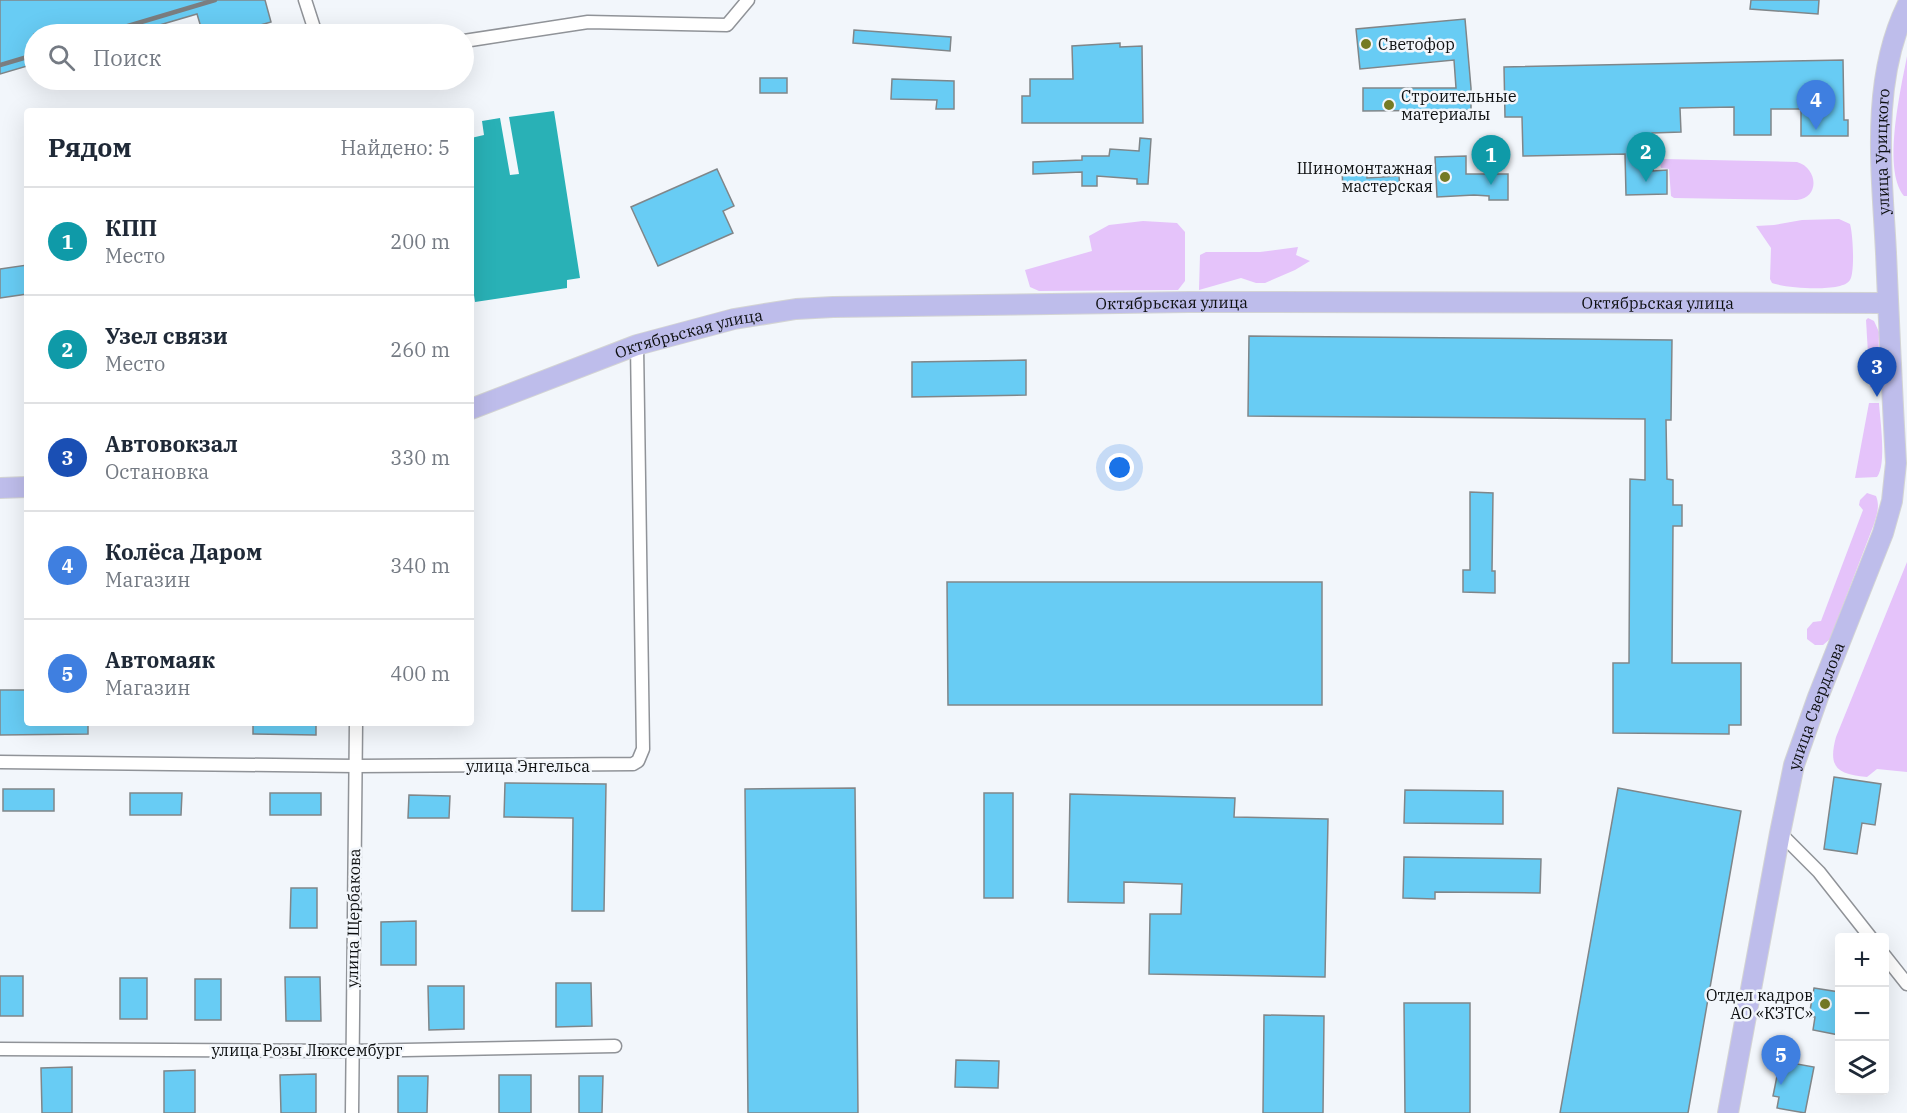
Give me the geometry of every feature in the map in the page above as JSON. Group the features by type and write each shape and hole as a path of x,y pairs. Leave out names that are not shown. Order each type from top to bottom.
{"main road":[{"name":"улица Урицкого","path":"1888,303 1882,156 1885,73 1896,31 1907,6"},
{"name":"Октябрьская улица","path":"474,408 637,345 734,319 796,309 1178,302 1888,303"},
{"name":"улица Свердлова","path":"1728,1113 1789,788 1805,732 1883,533 1892,501 1896,463 1888,303"},
{"path":"0,488 24,487"}],"street":[{"path":"305,0 313,24"},
{"path":"474,39 588,22 727,24 748,0"},
{"name":"улица Энгельса","path":"0,762 356,766 626,765 638,761 643,749 637,345"},
{"name":"улица Щербакова","path":"352,1113 356,726"},
{"path":"1780,833 1819,872 1867,933"},
{"path":"1889,961 1907,984"},
{"name":"улица Розы Люксембург","path":"0,1049 352,1051 615,1046"}],"shaded area":[{"path":"1907,56 1907,196 1904,196 1894,167 1894,149 1895,128"},
{"path":"1659,160 1797,162 1809,170 1814,182 1813,189 1810,194 1797,200 1674,198 1671,196 1669,169 1661,168"},
{"path":"1839,219 1850,224 1851,229 1853,261 1850,280 1837,287 1826,288 1801,288 1772,283 1770,279 1771,248 1756,226 1802,220"},
{"path":"1143,221 1177,223 1185,232 1185,281 1178,290 1039,291 1030,287 1025,270 1092,251 1089,236 1109,225"},
{"path":"1298,247 1296,255 1310,261 1295,270 1265,283 1256,283 1241,278 1199,290 1200,255 1206,252 1260,252"},
{"path":"1868,318 1874,321 1879,332 1878,388 1870,387 1866,320"},
{"path":"1869,403 1879,403 1882,463 1877,477 1855,478"},
{"path":"1867,493 1876,496 1878,503 1874,524 1830,639 1823,645 1815,645 1807,639 1807,629 1813,622 1821,621 1863,510 1859,505 1860,500"},
{"path":"1907,562 1907,772 1877,769 1867,777 1848,774 1841,771 1834,762 1836,737"}],"water":[{"path":"554,111 580,278 567,280 567,288 475,302 474,137 484,135 482,121 500,118 510,175 519,174 509,117"}],"building":[{"path":"0,0 265,0 271,22 264,24 200,24 197,14 163,24 24,24 24,67 0,74"},
{"path":"1751,0 1819,0 1818,14 1750,9"},
{"path":"1465,19 1471,110 1363,111 1363,88 1456,88 1454,60 1360,69 1356,29"},
{"path":"854,30 951,37 950,51 853,43"},
{"path":"1120,43 1120,47 1142,46 1143,123 1022,123 1022,96 1030,96 1030,79 1073,79 1072,46"},
{"path":"1843,60 1844,120 1848,120 1848,136 1801,136 1801,109 1771,109 1771,135 1734,135 1734,107 1680,108 1681,132 1652,133 1653,171 1667,170 1667,194 1626,195 1625,154 1523,156 1522,117 1505,117 1504,67"},
{"path":"760,78 787,78 787,93 760,93"},
{"path":"892,79 954,81 954,109 936,109 937,100 891,99"},
{"path":"1140,138 1151,139 1148,184 1137,184 1137,179 1097,176 1097,186 1082,186 1082,172 1033,174 1033,162 1082,160 1082,156 1109,156 1110,149 1139,151"},
{"path":"1466,156 1466,174 1508,174 1508,200 1489,200 1489,196 1474,195 1437,197 1435,157"},
{"path":"1366,167 1367,178 1399,176 1400,190 1343,193 1342,168"},
{"path":"717,169 734,206 723,211 733,233 658,266 631,207"},
{"path":"24,265 24,294 0,298 0,269"},
{"path":"1249,336 1672,340 1671,420 1666,420 1667,479 1673,480 1673,505 1682,505 1682,526 1673,526 1672,663 1741,663 1741,725 1729,725 1729,734 1613,733 1613,663 1629,663 1630,479 1645,480 1645,419 1248,416"},
{"path":"1026,360 1026,395 912,397 912,362"},
{"path":"1470,492 1493,493 1492,571 1495,571 1495,593 1463,592 1463,570 1470,570"},
{"path":"947,582 1322,582 1322,705 948,705"},
{"path":"0,690 24,690 24,726 88,726 88,734 0,735"},
{"path":"253,726 316,726 316,735 253,734"},
{"path":"1834,777 1881,784 1875,825 1862,823 1857,854 1824,849"},
{"path":"505,783 606,784 604,911 572,911 573,818 504,817"},
{"path":"855,788 858,1113 748,1113 745,789"},
{"path":"1618,788 1741,811 1688,1113 1560,1113"},
{"path":"3,789 54,789 54,811 3,811"},
{"path":"1405,790 1503,791 1503,824 1404,823"},
{"path":"130,793 182,793 181,815 130,815"},
{"path":"270,793 321,793 321,815 270,815"},
{"path":"984,793 1013,793 1013,898 984,898"},
{"path":"1070,794 1235,798 1234,817 1328,819 1325,977 1149,974 1150,914 1181,914 1182,884 1124,882 1124,903 1068,902"},
{"path":"409,795 450,796 449,818 408,818"},
{"path":"1404,857 1541,859 1540,893 1435,892 1435,899 1403,898"},
{"path":"291,888 317,888 317,928 290,928"},
{"path":"416,921 416,965 381,965 381,922"},
{"path":"0,976 23,976 23,1016 0,1016"},
{"path":"285,977 320,977 321,1021 286,1021"},
{"path":"120,978 147,978 147,1019 120,1019"},
{"path":"195,979 221,979 221,1020 195,1020"},
{"path":"556,983 591,983 592,1026 556,1027"},
{"path":"428,986 464,986 464,1029 429,1030"},
{"name":"Отдел кадров АО «КЗТС»","path":"1814,988 1835,991 1835,1034 1813,1030 1815,1017 1809,1016"},
{"path":"1404,1003 1470,1003 1470,1113 1405,1113"},
{"path":"1264,1015 1324,1016 1323,1113 1263,1113"},
{"path":"956,1060 999,1061 998,1088 955,1087"},
{"path":"1786,1062 1814,1067 1805,1113 1777,1108 1779,1097 1773,1096 1778,1071 1784,1072"},
{"path":"72,1067 72,1113 42,1113 41,1068"},
{"path":"195,1070 195,1113 164,1113 164,1071"},
{"path":"316,1074 316,1113 281,1113 280,1075"},
{"path":"499,1075 531,1075 531,1113 499,1113"},
{"path":"398,1076 428,1076 427,1113 398,1113"},
{"path":"579,1076 603,1076 602,1113 579,1113"}],"railway":[{"path":"135,24 215,0"},
{"path":"0,65 24,58"}],"place":[{"name":"Светофор","path":"1366,44"},
{"name":"Строительные материалы","path":"1389,105"},
{"name":"Колёса Даром","path":"1816,130"},
{"name":"Шиномонтажная мастерская","path":"1445,177"},
{"name":"Узел связи","path":"1646,182"},
{"name":"КПП","path":"1491,185"},
{"name":"Автовокзал","path":"1877,397"},
{"name":"Отдел кадров АО «КЗТС»","path":"1825,1004"},
{"name":"Автомаяк","path":"1781,1085"}]}
